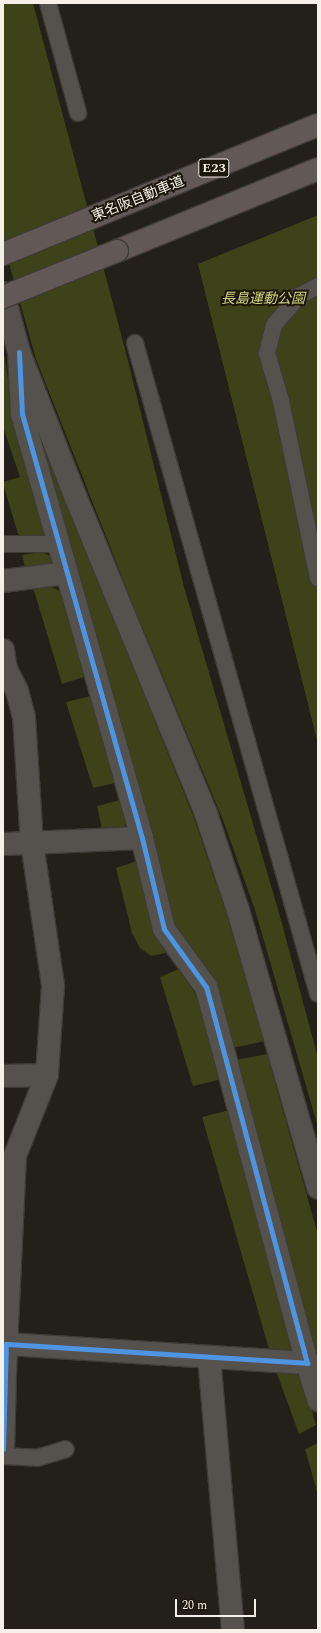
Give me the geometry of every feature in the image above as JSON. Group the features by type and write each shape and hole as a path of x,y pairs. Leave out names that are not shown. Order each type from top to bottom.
{"highway":[{"name":"東名阪自動車道","path":"3,254 318,125"},
{"path":"3,297 318,169"}],"street":[{"path":"3,293 19,352 76,498 206,814 238,910 318,1188"},
{"path":"19,352 22,414 142,838 164,929 206,987 318,1400"},
{"path":"3,581 67,572"},
{"path":"3,650 6,669 17,691 24,717 32,843 53,986 47,1075 15,1156 6,1344 3,1449"},
{"path":"3,844 142,838"},
{"path":"3,1076 47,1075"},
{"path":"6,1344 308,1363"},
{"path":"208,1357 233,1630"}],"lane":[{"path":"48,3 78,113"},
{"path":"318,286 299,296 274,325 267,353 281,401 318,578"},
{"path":"135,343 318,994"},
{"path":"3,544 59,544"},
{"path":"3,1456 37,1458 66,1449"}],"green space":[{"path":"3,3 33,3 125,349 184,587 281,920 318,1058 318,1127 255,910 223,820 134,607 36,359 3,242"},
{"name":"長島運動公園","path":"318,215 318,744 198,264"},
{"path":"3,347 14,416 44,527 43,535 19,537 3,484 3,482 20,477 3,427"},
{"path":"40,437 194,818 226,913 265,1041 232,1048 173,928"},
{"path":"42,552 53,557 55,563 27,575 22,555"},
{"path":"46,584 63,593 87,676 62,684 33,587"},
{"path":"91,696 115,783 93,788 66,702"},
{"path":"120,800 127,822 119,833 103,833 97,806"},
{"path":"137,861 170,952 151,956 140,948 132,933 116,868"},
{"path":"179,969 200,1001 222,1079 193,1086 160,977"},
{"path":"267,1054 318,1235 318,1362 236,1060"},
{"path":"230,1110 296,1344 288,1355 271,1356 202,1117"},
{"path":"276,1371 294,1371 304,1383 316,1425 299,1434"},
{"path":"318,1443 318,1495 305,1449"}],"cycle path":[{"path":"3,1449 6,1344 307,1363 206,987 164,929 142,838 22,414 19,352"}]}
